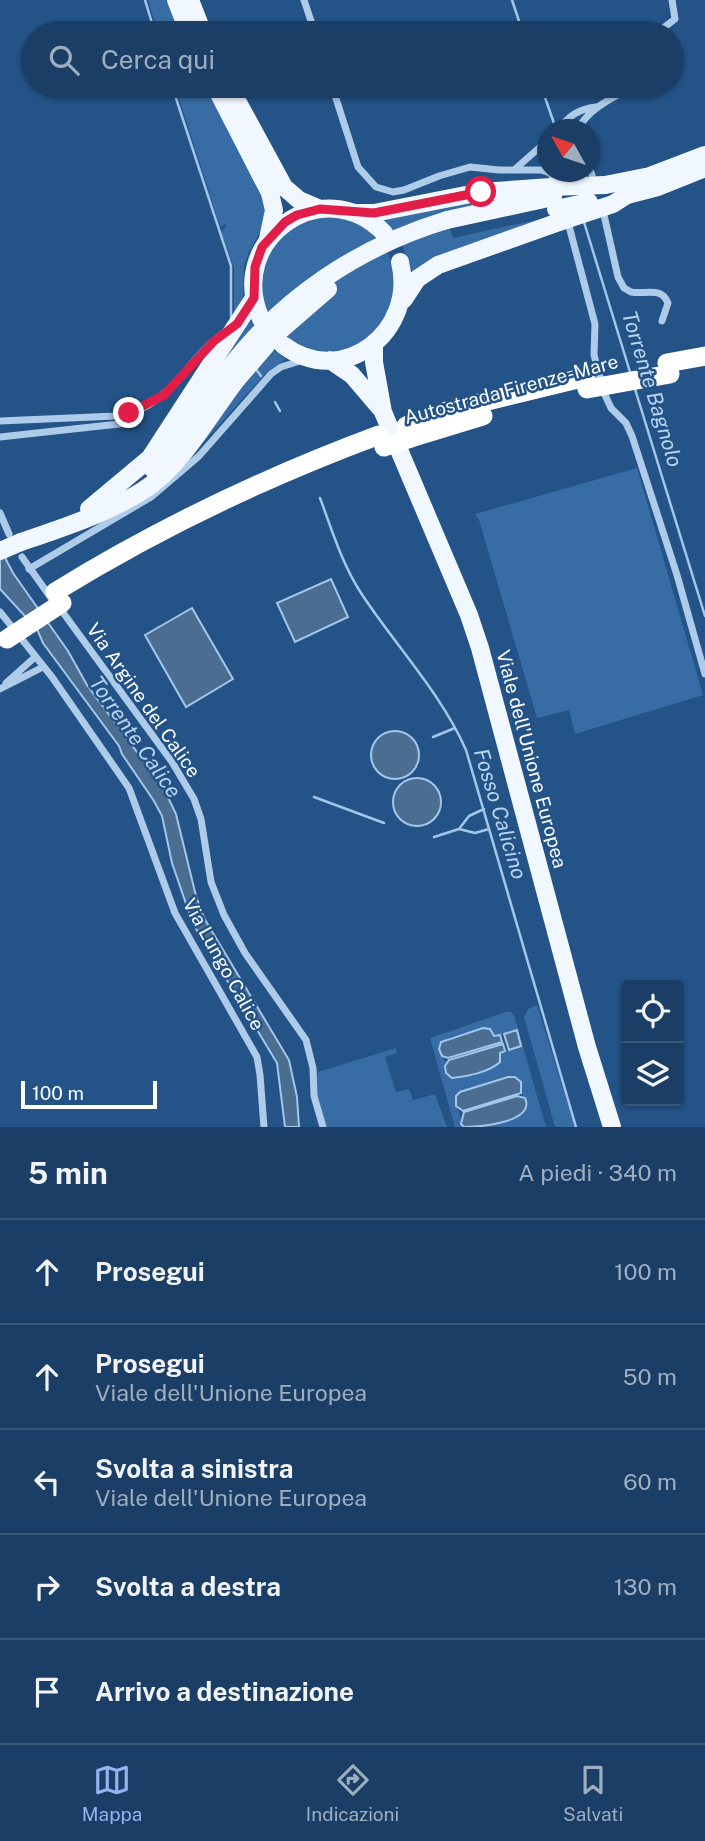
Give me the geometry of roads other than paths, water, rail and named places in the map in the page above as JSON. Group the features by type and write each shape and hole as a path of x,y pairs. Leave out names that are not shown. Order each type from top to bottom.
{"highway":[{"name":"Autostrada Firenze-Mare","path":"2,637 111,559 223,500 330,453 408,432 447,411 668,368 705,356"},
{"name":"Autostrada Firenze-Mare","path":"668,368 705,369"}],"main road":[{"path":"176,0 184,21"},
{"path":"190,0 198,21"},
{"path":"221,98 270,193 274,210 268,239 255,267 254,298 261,320"},
{"path":"236,98 284,187 299,200 320,209 374,213 505,189 557,203"},
{"path":"600,176 650,176 705,155"},
{"path":"136,495 162,476 176,460 268,323 315,284 384,244 449,225 557,203 612,204 627,195 658,187 705,168"},
{"path":"283,345 311,358 330,360 354,355 374,344 391,326 412,285 427,271 557,203 587,182"},
{"path":"268,239 285,222 297,215 320,209"},
{"path":"352,212 384,233"},
{"path":"400,262 404,284 401,304"},
{"path":"89,509 150,458 254,298"},
{"name":"Viale dell'Unione Europea","path":"374,344 374,362 383,412 464,603 480,648 611,1127"},
{"name":"Viale dell'Unione Europea","path":"330,360 352,374 383,412"},
{"path":"0,551 124,492 141,481 233,374"},
{"path":"19,543 63,528 170,480"}],"street":[{"path":"304,0 311,21"},
{"path":"672,21 675,19 673,0"},
{"path":"336,98 358,167 376,187 393,192 404,190 462,168 546,170 595,324 594,355 605,394 611,408 626,423 632,436 677,575 705,674"},
{"path":"583,119 596,107 612,98"},
{"path":"566,119 581,108 596,107"},
{"path":"514,170 537,150"},
{"path":"604,215 620,282 631,292 656,292 663,295 668,308 662,321"},
{"path":"0,421 116,416 129,413 164,395 214,341 237,324"},
{"path":"29,569 144,502 199,456 271,374 293,362 311,358"},
{"path":"0,437 128,423"},
{"name":"Via Argine del Calice","path":"0,513 19,543 29,569 172,761 194,799 201,819 211,882 224,915 245,953 306,1040 313,1068 314,1096 323,1127"},
{"name":"Via Lungo Calice","path":"0,612 43,667 129,788 175,913 230,1013 252,1045 260,1068 264,1127"},
{"path":"0,688 34,658"},
{"path":"0,688 43,667"}],"waterway":[{"name":"Fosso Calicino","path":"145,0 151,21"},
{"name":"Torrente Bagnolo","path":"512,0 519,21"},
{"name":"Fosso Calicino","path":"176,98 231,266 231,318"},
{"name":"Torrente Bagnolo","path":"545,98 553,119"},
{"name":"Torrente Bagnolo","path":"584,222 630,372"},
{"name":"Fosso Calicino","path":"255,368 261,376"},
{"name":"Torrente Bagnolo","path":"635,389 705,616"},
{"name":"Fosso Calicino","path":"275,402 280,411"},
{"name":"Fosso Calicino","path":"320,498 354,582 431,689 466,750 576,1127"},
{"path":"433,737 455,728"},
{"path":"314,797 384,823"},
{"path":"434,837 459,829 469,816 484,809"},
{"path":"459,829 475,833 489,829"}],"water label":[{"name":"Torrente Calice","path":"135,737"}]}
